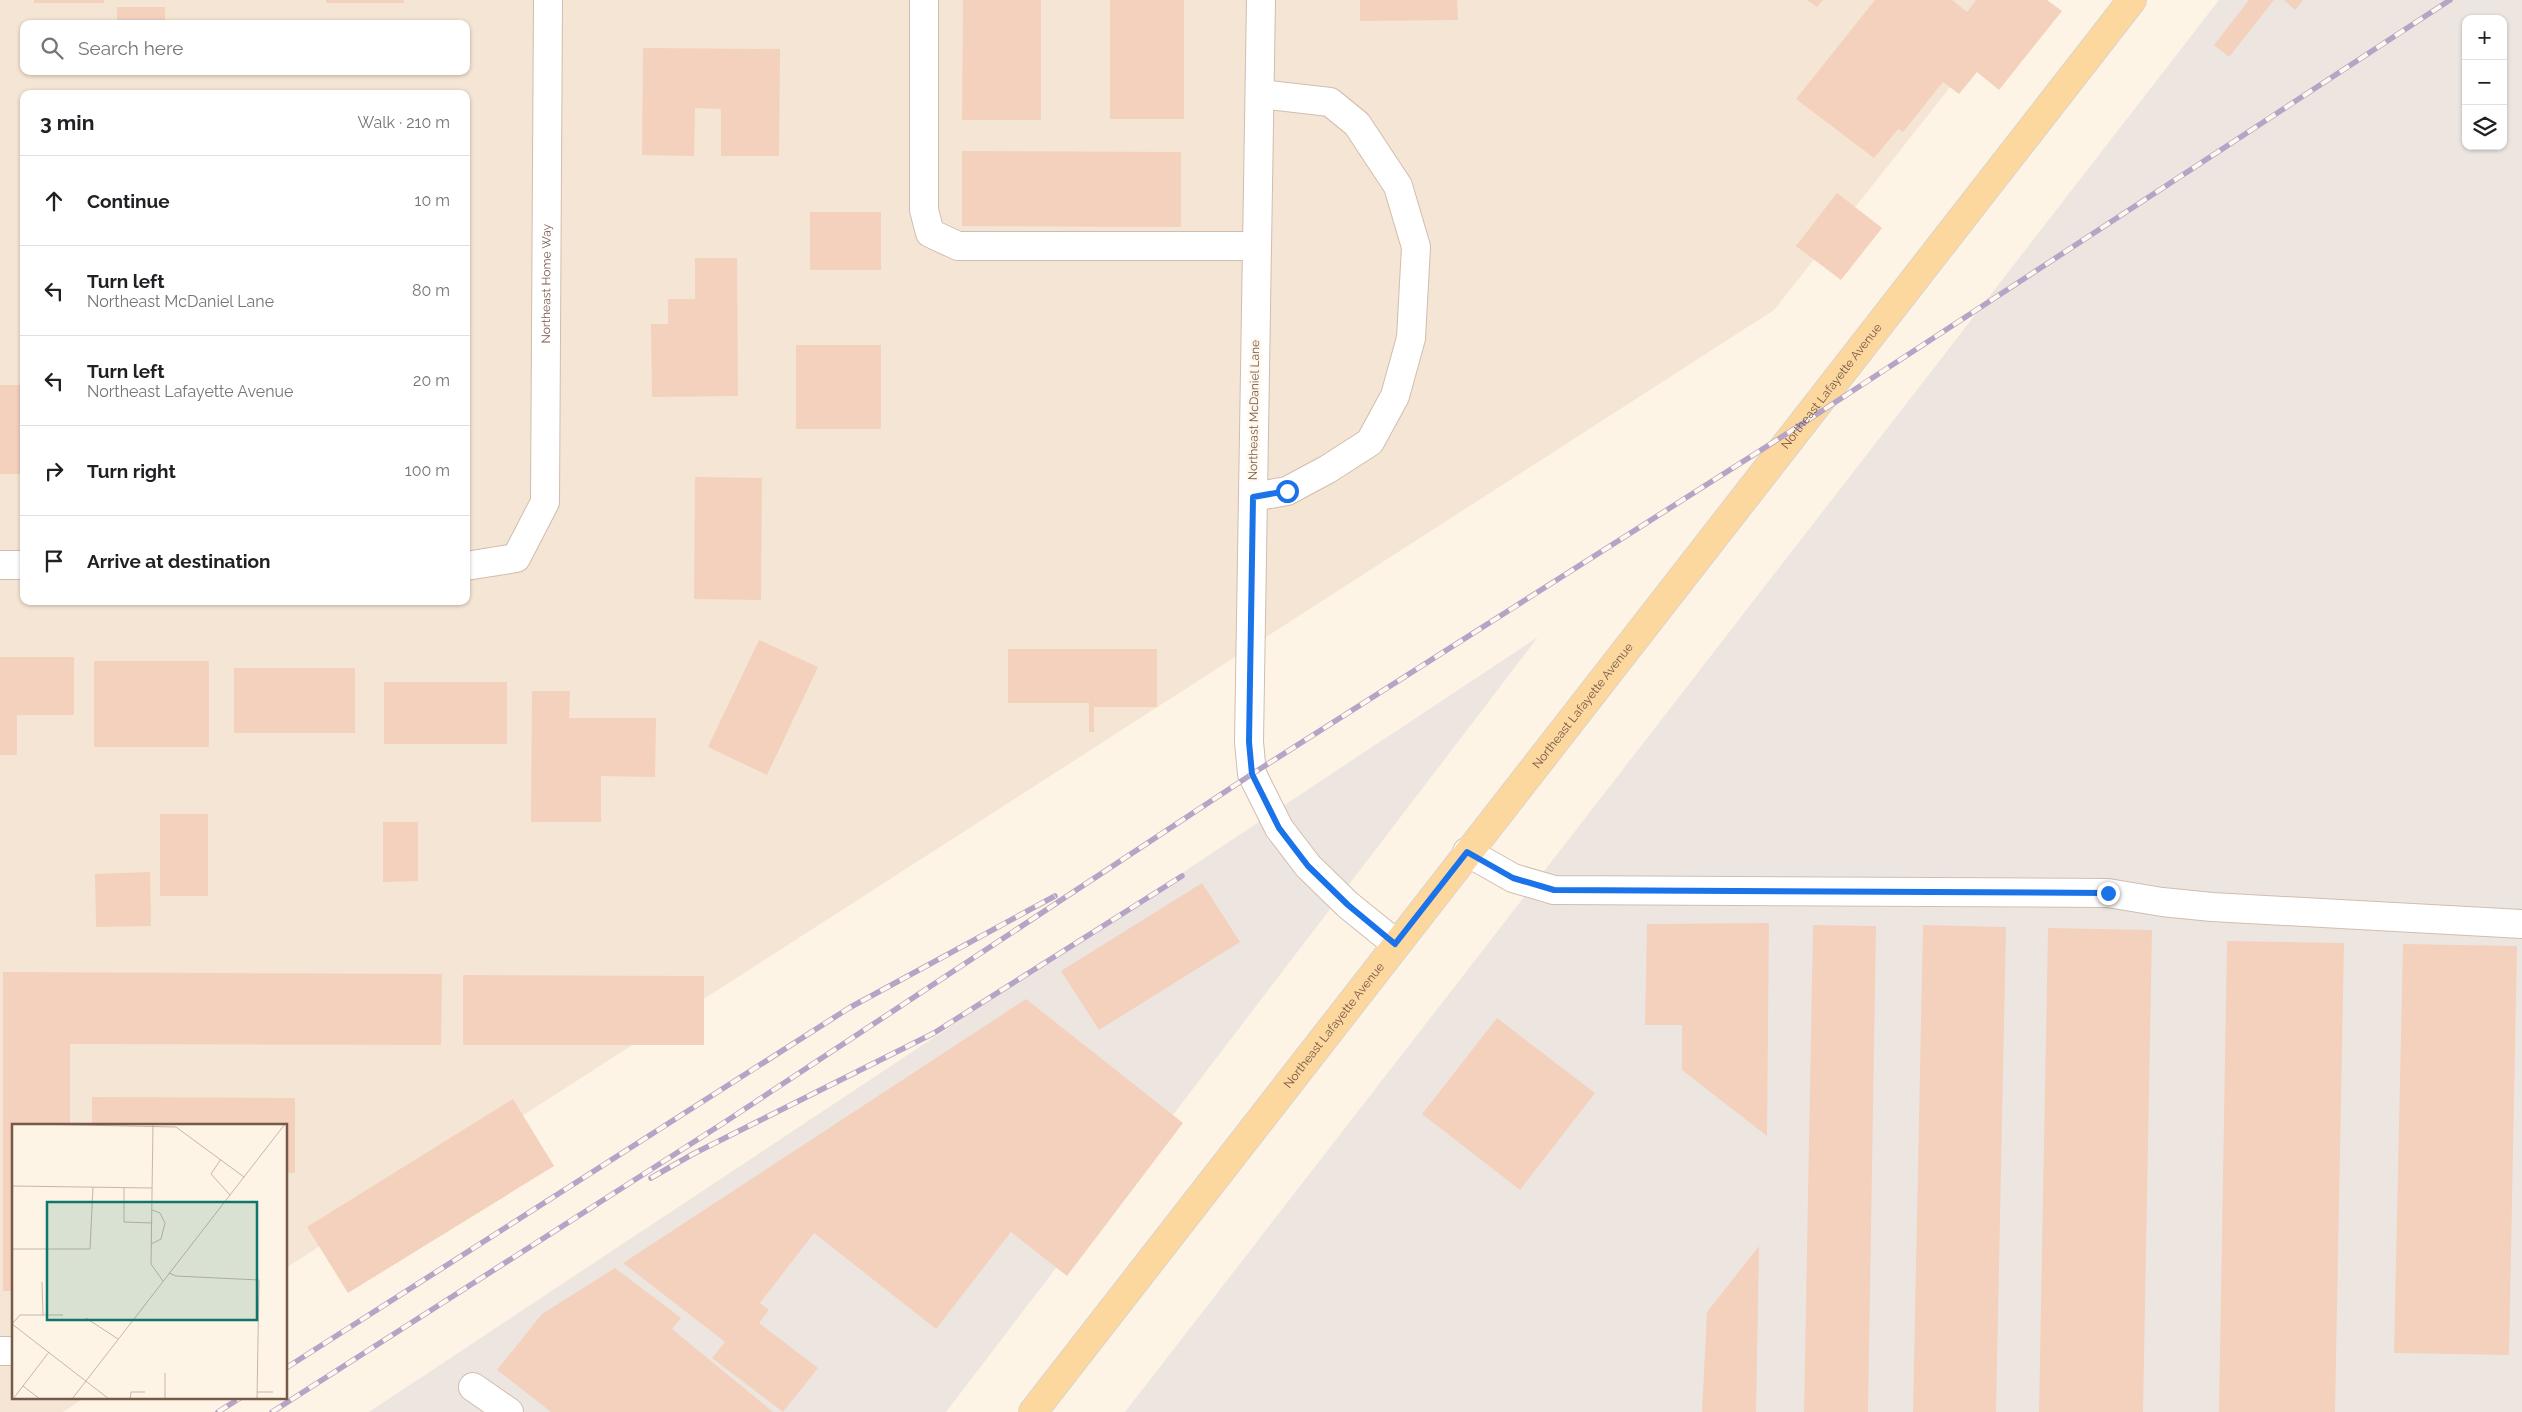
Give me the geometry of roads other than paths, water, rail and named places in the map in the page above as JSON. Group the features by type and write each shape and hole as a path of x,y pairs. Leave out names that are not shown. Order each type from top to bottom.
{"main road":[{"name":"Northeast Lafayette Avenue","path":"1033,1412 1395,944 1812,414 2132,0"}],"street":[{"name":"Northeast Home Way","path":"470,565 516,558 545,502 548,0"},
{"path":"924,0 924,210 930,233 958,246 1257,246"},
{"name":"Northeast McDaniel Lane","path":"1262,0 1249,742 1252,774 1279,828 1308,866 1348,905 1395,944"},
{"path":"1253,497 1287,491 1328,469 1370,442 1395,396 1411,338 1416,247 1398,186 1357,124 1330,102 1260,94"},
{"path":"0,565 20,565"},
{"path":"1467,852 1513,878 1554,890 2108,893 2162,902 2212,907 2522,924"},
{"path":"473,1387 509,1412"}],"railway":[{"path":"272,1412 725,1122 1252,774 1805,422 2450,0"},
{"path":"651,1178 693,1154 934,1033 1182,876"},
{"path":"288,1367 849,1008 1055,896"},
{"path":"218,1412 237,1400"}]}
